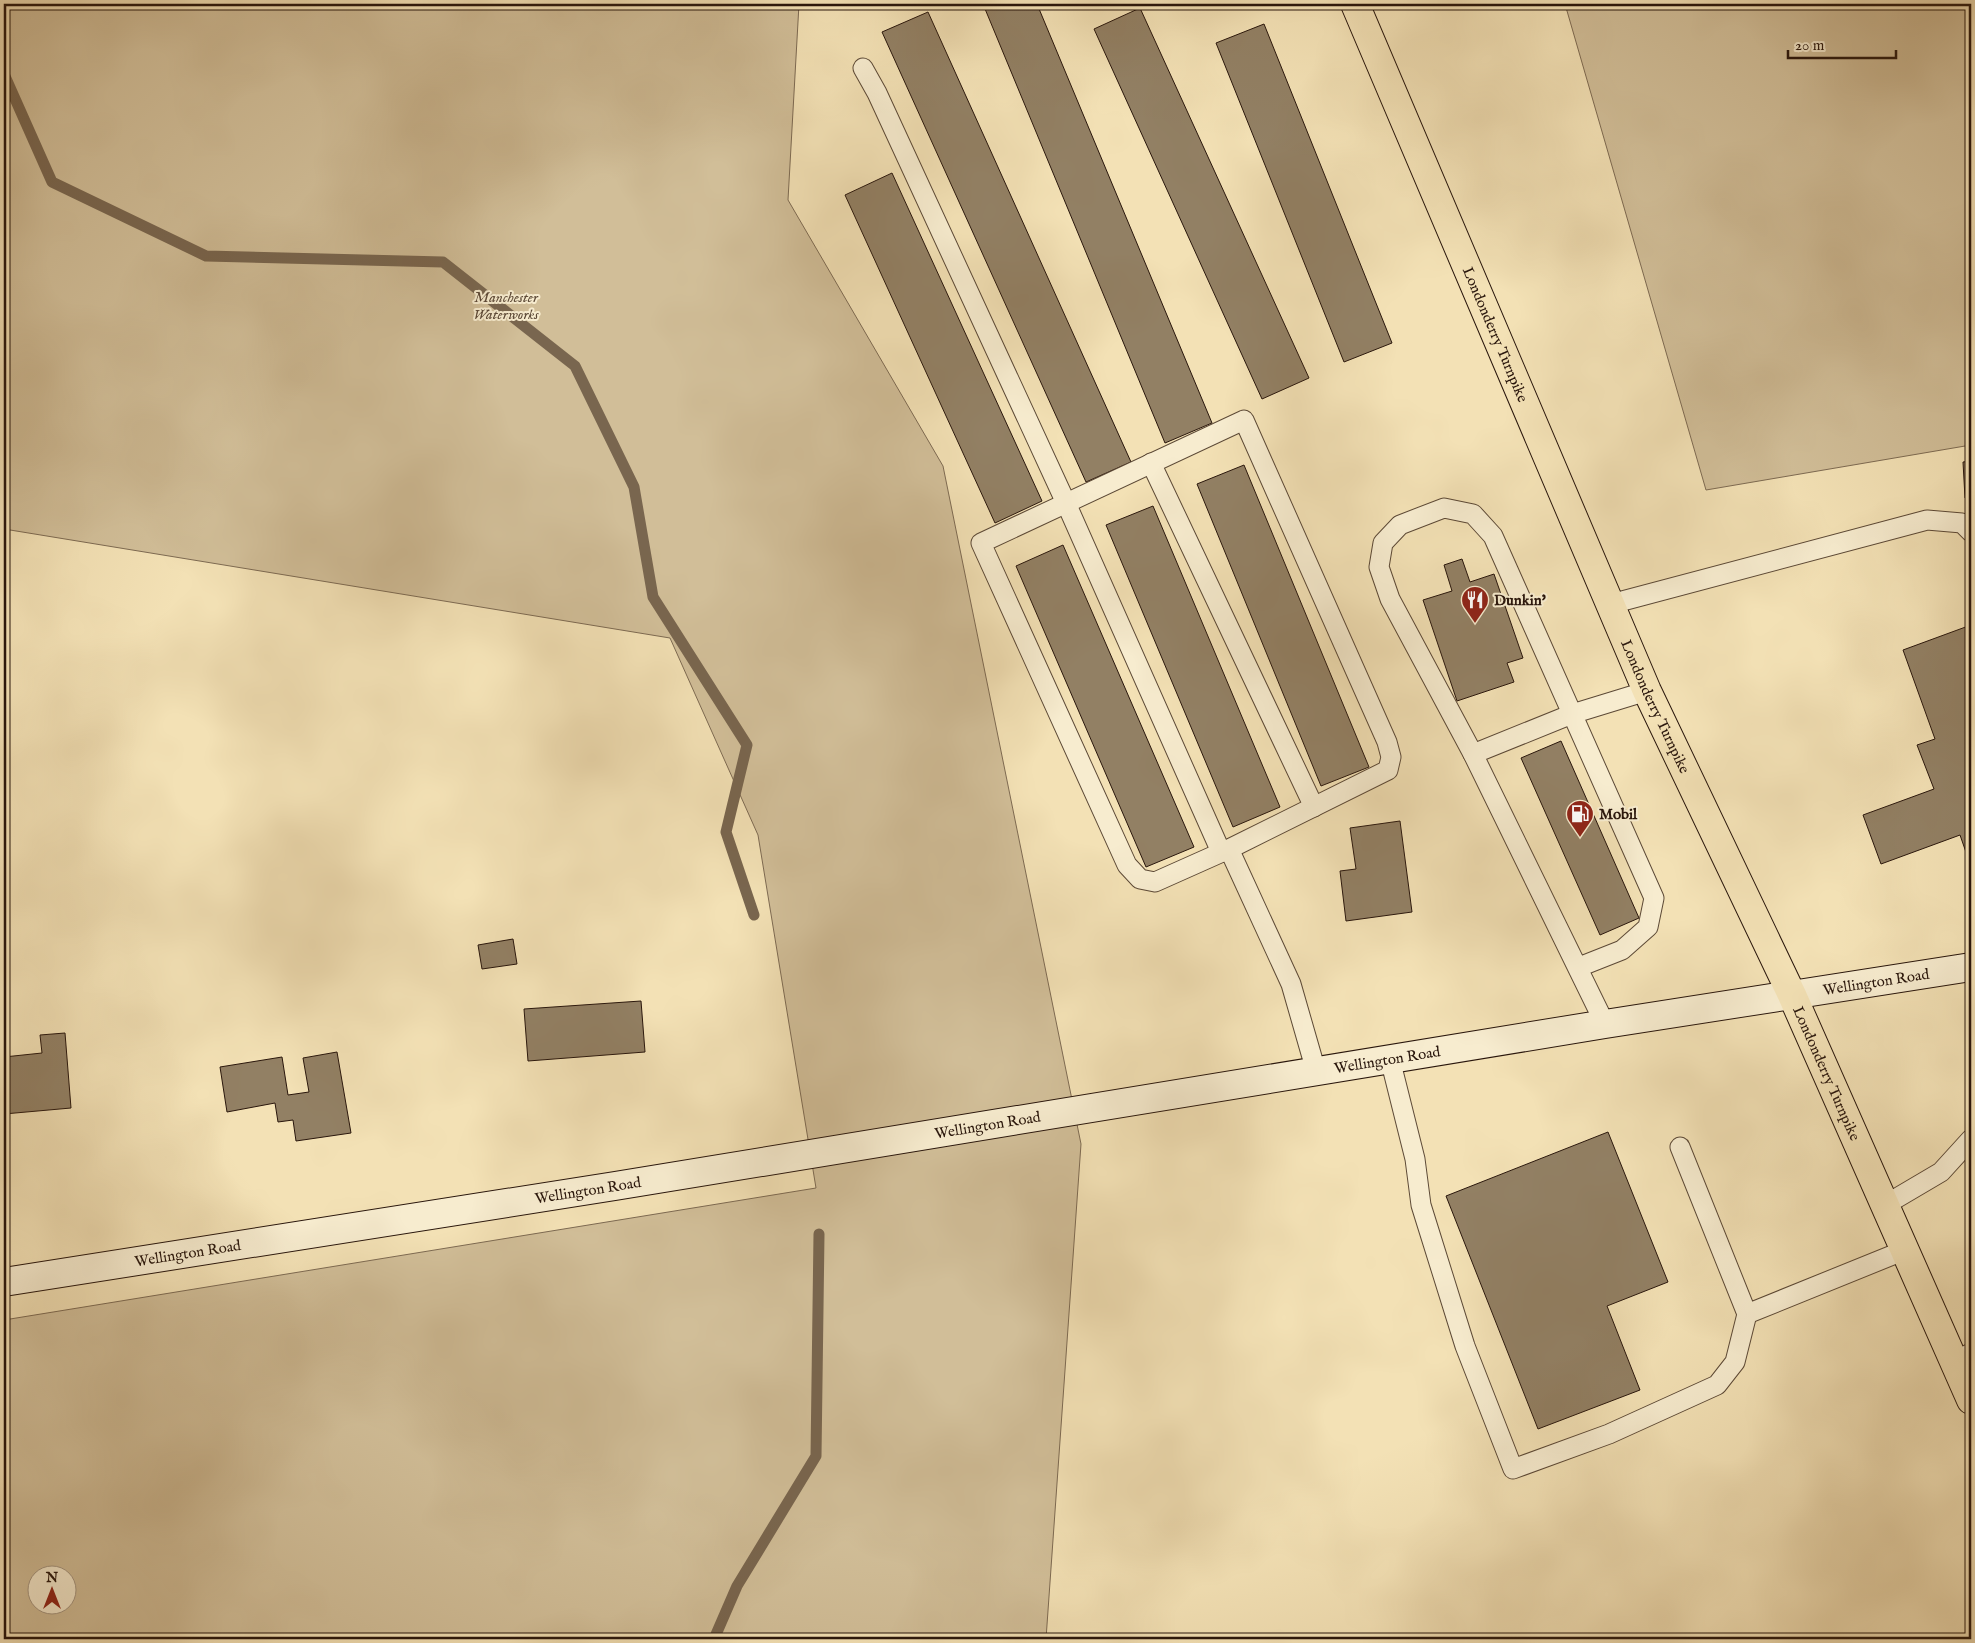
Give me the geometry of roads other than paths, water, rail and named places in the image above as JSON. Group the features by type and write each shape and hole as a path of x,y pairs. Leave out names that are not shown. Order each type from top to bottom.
{"main road":[{"name":"Londonderry Turnpike","path":"1356,4 1647,691 1792,994 1905,1250 1963,1357 1971,1400"},
{"name":"Wellington Road","path":"4,1282 605,1187 1792,994 1971,967"}],"lane":[{"path":"863,68 878,93 1225,851 1291,984 1316,1071"},
{"path":"1244,420 1383,733 1391,757 1388,770 1225,851 1155,882 1140,878 1127,865 981,543 1066,503 1244,420"},
{"path":"1151,463 1314,807"},
{"path":"1579,967 1622,950 1648,927 1654,898 1494,536 1473,514 1444,508 1400,525 1383,543 1379,567 1390,599 1473,754 1579,967 1605,1024"},
{"path":"1611,604 1927,520 1962,523 1971,532"},
{"path":"1473,754 1572,714 1647,691"},
{"path":"1390,1059 1415,1159 1420,1205 1465,1346 1513,1469 1609,1434 1717,1385 1735,1362 1747,1314 1680,1148"},
{"path":"1885,1204 1941,1172 1971,1139"},
{"path":"1747,1314 1905,1250"}],"waterway":[{"path":"4,74 52,182 206,256 443,262 575,366 634,487 653,597 747,745 726,832 754,915"},
{"path":"714,1639 737,1586 816,1456 819,1234"}],"place":[{"name":"Dunkin'","path":"1475,624"},
{"name":"Mobil","path":"1580,838"}],"park label":[{"name":"Manchester Waterworks","path":"506,306"}]}
